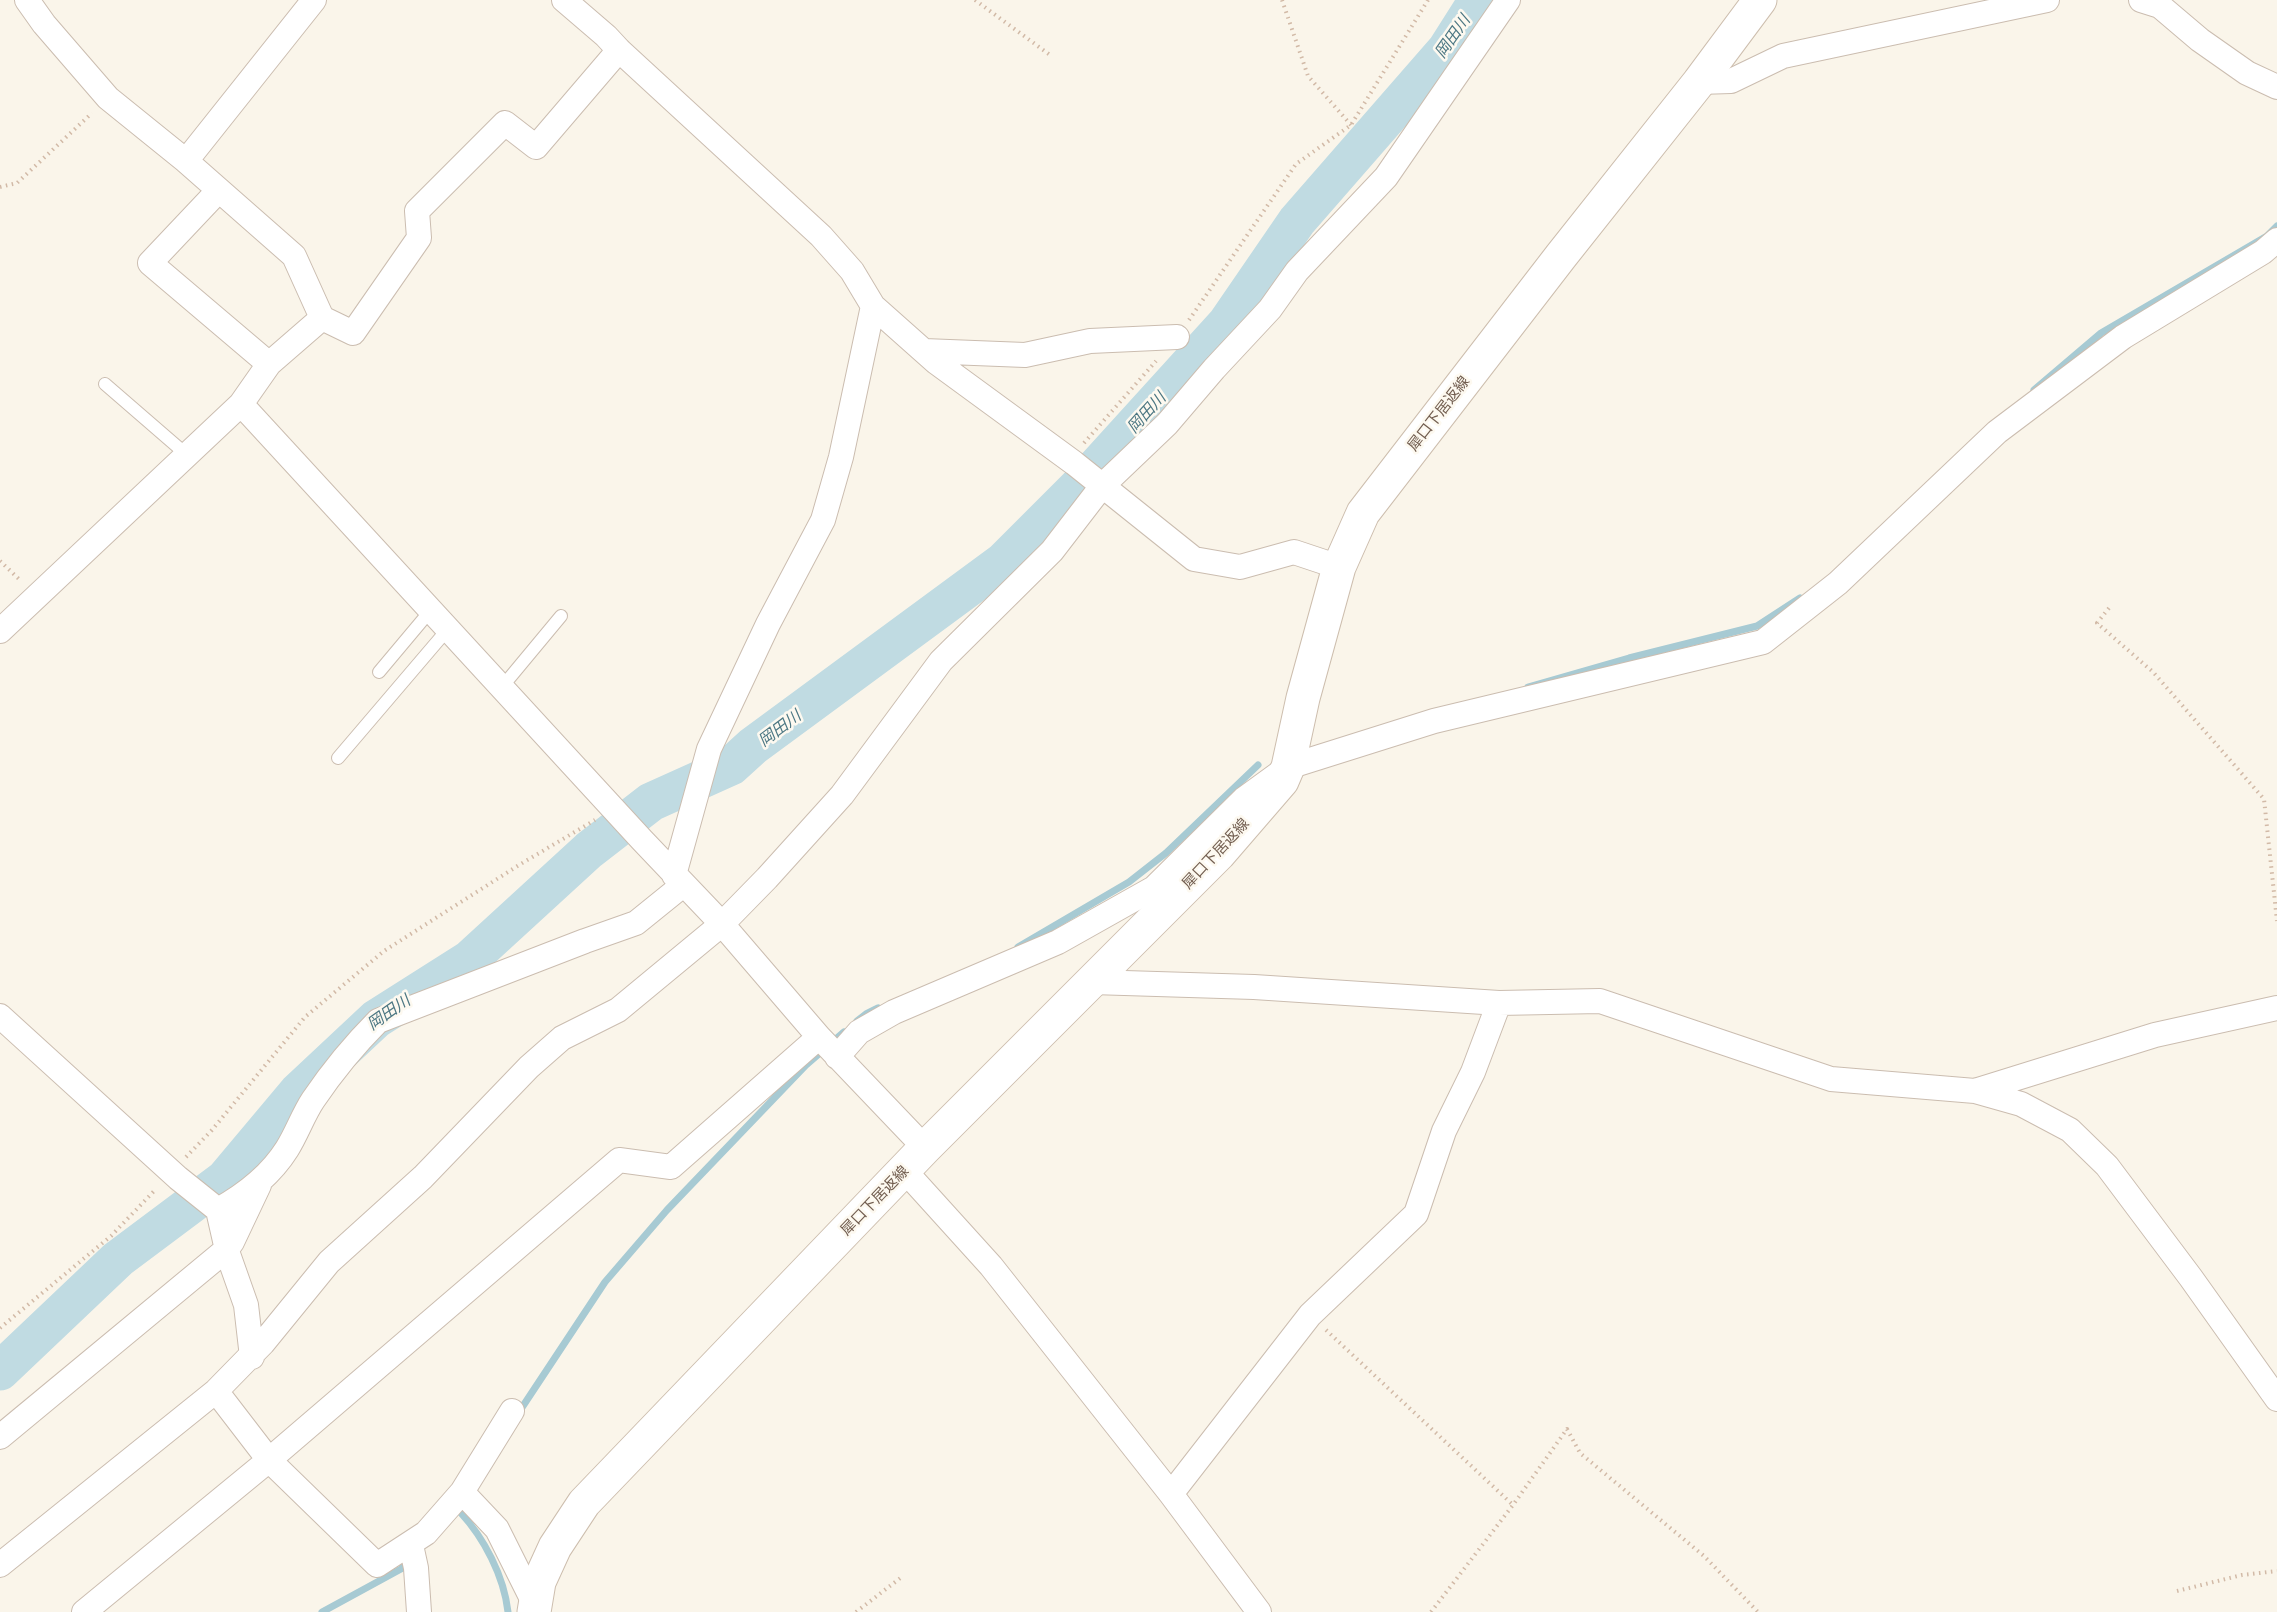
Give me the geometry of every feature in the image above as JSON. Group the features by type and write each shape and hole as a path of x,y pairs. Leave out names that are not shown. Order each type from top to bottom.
{"main road":[{"name":"犀口下居返線","path":"535,1609 539,1582 555,1547 584,1503 915,1160 1219,854 1282,781 1288,766 1303,698 1339,567 1363,513 1561,256 1699,82 1760,0"}],"street":[{"path":"27,0 44,24 108,98 186,161 294,256 322,318 353,333 419,238 417,211 505,123 536,147 618,50"},
{"path":"186,161 314,0"},
{"path":"564,0 606,36 618,50 821,236 852,271 873,306 924,351 1072,461 1194,559 1240,567 1294,552 1339,567"},
{"path":"0,1565 216,1391 252,1357 329,1262 423,1177 529,1067 562,1038 618,1010 722,924 842,795 942,661 1052,551 1102,486 1167,424 1270,309 1297,271 1386,177 1508,0"},
{"path":"1699,82 1731,81 1783,56 2047,0"},
{"path":"2140,0 2160,6 2200,40 2247,73 2277,87"},
{"path":"219,190 150,263 269,364"},
{"path":"837,1057 859,1032 894,1011 1058,942 1154,888 1244,799 1288,766 1434,721 1763,642 1838,583 1997,432 2123,337 2263,252 2277,240"},
{"path":"218,1210 241,1197 261,1180 286,1150 312,1101 357,1042 378,1022 585,940 636,923 679,880 691,808 709,749 768,624 823,520 841,457 873,306"},
{"path":"0,631 241,404 269,364 322,318"},
{"path":"924,351 1025,355 1090,341 1177,337"},
{"path":"241,404 722,924 837,1057 992,1266 1171,1494 1259,1612"},
{"path":"1092,981 1254,987 1499,1003 1600,1001 1832,1079 1975,1091 2021,1104 2070,1130 2107,1166 2277,1400"},
{"path":"1171,1494 1310,1315 1416,1214 1444,1131 1473,1072 1499,1003"},
{"path":"1975,1091 2155,1035 2277,1008"},
{"path":"0,1016 175,1175 218,1210 227,1249 246,1305 252,1357"},
{"path":"84,1612 269,1460 619,1160 671,1167 819,1038"},
{"path":"0,1437 227,1249 261,1180"},
{"path":"216,1391 269,1460 377,1565 414,1556"},
{"path":"419,1612 414,1556 426,1533 469,1499 512,1411"},
{"path":"469,1499 497,1529 535,1609"}],"lane":[{"path":"105,384 187,455"},
{"path":"379,672 431,610"},
{"path":"502,687 561,616"},
{"path":"338,758 448,629"}],"path":[{"path":"975,0 1050,55"},
{"path":"1282,0 1308,76 1351,125"},
{"path":"1072,461 1177,337 1296,164 1351,125 1428,0"},
{"path":"0,187 16,183 108,98"},
{"path":"0,561 37,596"},
{"path":"2109,608 2097,623 2153,672 2264,799 2277,921"},
{"path":"0,1328 111,1236 175,1175 305,1017 384,951 519,865 614,809"},
{"path":"1310,1315 1513,1505"},
{"path":"1431,1612 1513,1505 1567,1429 1580,1453 1704,1556 1758,1612"},
{"path":"2177,1591 2242,1575 2277,1571"},
{"path":"856,1612 903,1576"}],"waterway":[{"name":"岡田川","path":"0,1371 118,1259 225,1179 298,1092 376,1019 469,960 589,850 651,802 731,766 753,746 1003,562 1078,487 1227,323 1297,221 1447,49 1478,0"},
{"path":"2034,390 2101,333 2267,236 2277,226"},
{"path":"1528,687 1629,658 1757,626 1800,598"},
{"path":"1018,947 1129,882 1166,853 1258,765"},
{"path":"857,1021 878,1008"},
{"path":"519,1412 605,1282 667,1210 806,1065 844,1032"},
{"path":"460,1512 492,1558 506,1598 508,1612"},
{"path":"322,1612 401,1569 409,1562"}]}
